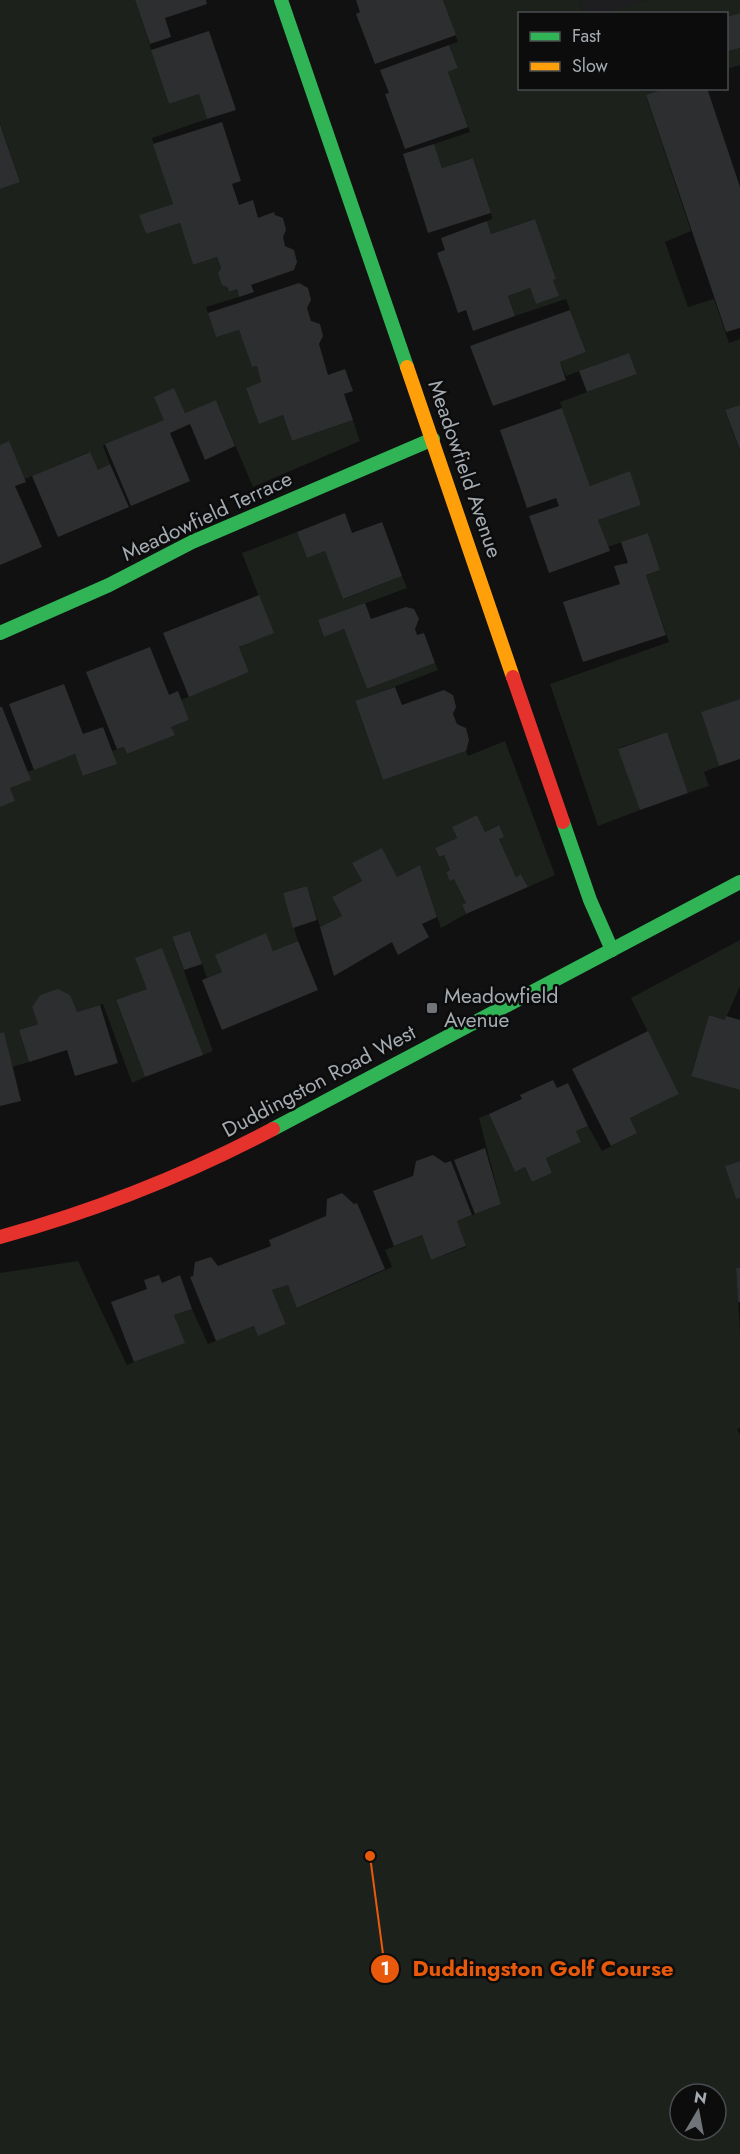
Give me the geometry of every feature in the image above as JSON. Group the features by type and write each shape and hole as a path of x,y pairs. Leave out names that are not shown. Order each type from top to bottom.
{"street":[{"name":"Meadowfield Avenue","path":"281,0 586,889 612,950"},
{"name":"Meadowfield Terrace","path":"0,633 109,585 192,542 433,439"},
{"name":"Duddingston Road West","path":"0,1236 93,1209 189,1171 236,1149 740,882"}],"shaded area":[{"path":"0,0 135,0 169,104 199,94 207,119 152,138 173,204 140,215 146,234 180,223 193,265 217,257 221,268 218,273 229,292 237,289 239,297 206,307 216,336 239,330 252,367 257,366 261,382 246,388 259,423 283,415 292,441 353,420 360,441 253,487 216,400 185,413 174,389 164,420 103,446 110,464 98,470 89,452 25,479 0,445 0,189 20,182 0,123"},
{"path":"443,0 579,0 584,12 518,12 518,90 663,90 646,96 691,231 665,242 688,307 714,299 729,343 740,339 740,405 725,411 740,451 740,699 701,712 719,766 704,772 709,786 688,793 667,732 619,748 640,810 598,826 550,684 669,642 646,575 660,570 648,533 608,547 598,520 641,505 630,472 590,486 560,402 637,374 629,353 566,376 560,362 586,352 566,299 515,316 508,296 530,288 536,304 559,296 553,280 556,279 535,219 491,234 487,221 492,219 491,213 473,158 442,168 434,144 470,132 448,72 458,68 449,45 458,42"},
{"path":"579,0 646,0 613,12 584,12"},
{"path":"646,0 740,0 740,13 728,17 728,12 610,12"},
{"path":"740,48 740,65 728,69 728,52"},
{"path":"297,532 307,558 325,551 344,599 402,576 407,588 318,621 324,637 344,629 367,689 435,663 438,670 355,702 383,780 466,751 468,756 505,741 555,875 528,887 522,875 516,877 499,839 498,825 485,832 477,815 452,827 457,838 435,848 439,857 444,855 450,870 446,872 450,880 454,879 466,903 462,906 466,914 441,928 420,865 397,877 352,863 362,881 332,897 342,916 320,927 307,886 283,893 298,941 273,951 266,934 216,955 222,972 207,978 190,931 172,938 213,1051 203,1055 147,989 116,1001 145,1077 132,1083 103,1004 77,1012 58,990 40,995 32,1007 38,1024 19,1030 29,1062 12,1067 4,1032 0,1033 0,807 14,801 10,788 30,780 27,772 75,754 84,776 116,764 112,751 124,747 127,754 174,735 171,727 189,720 181,700 249,672 239,647 273,633 242,553"},
{"path":"740,940 740,986 725,1020 709,1015 691,1075 740,1090 740,1161 726,1166 736,1199 740,1198 740,1268 736,1268 740,1332 740,1428 737,1429 740,1435 740,2154 0,2154 0,1273 78,1261 127,1365 184,1343 174,1315 192,1309 208,1344 254,1326 259,1335 286,1324 272,1290 288,1285 298,1308 392,1267 385,1250 422,1235 431,1260 466,1247 457,1221 501,1204 479,1118 489,1114 515,1172 525,1167 532,1182 552,1173 546,1158 581,1142 576,1131 588,1126 602,1151 637,1133 630,1118 679,1094 631,998"}],"building":[{"path":"135,0 206,0 207,4 165,18 171,37 150,44"},
{"path":"356,0 443,0 456,35 375,64 356,14 360,12"},
{"path":"740,13 740,48 728,51 728,16"},
{"path":"209,31 236,110 207,119 199,94 169,104 151,50"},
{"path":"449,45 458,68 448,72 468,127 405,149 385,94 389,93 380,70"},
{"path":"660,90 708,90 740,187 740,328 726,332 646,95"},
{"path":"222,122 241,181 232,184 239,205 253,200 258,218 274,212 275,215 283,218 286,230 283,237 285,246 294,250 297,262 294,270 251,285 254,292 239,297 237,289 229,292 227,287 222,285 218,273 221,268 217,257 193,265 180,223 146,234 139,215 173,204 153,144"},
{"path":"0,124 20,182 0,189"},
{"path":"434,144 442,168 473,158 491,213 428,233 403,154"},
{"path":"535,219 556,279 553,280 559,296 536,304 530,288 508,296 515,316 473,331 466,310 458,313 437,253 445,250 441,238 487,221 491,234"},
{"path":"299,283 308,288 311,300 307,308 311,321 320,324 323,336 319,344 328,375 345,369 353,391 344,394 353,420 292,441 283,415 259,424 246,388 261,382 257,366 252,367 239,330 216,337 208,313"},
{"path":"570,310 586,352 560,362 566,380 493,406 470,346"},
{"path":"629,353 637,374 587,392 579,371"},
{"path":"174,388 185,413 216,400 235,446 205,460 190,424 170,433 190,481 131,506 105,444 164,420 154,397"},
{"path":"740,405 740,450 725,410"},
{"path":"562,408 590,486 630,471 641,505 598,520 610,551 549,573 529,516 559,506 556,498 527,508 500,430"},
{"path":"9,441 26,482 15,486 42,547 0,565 0,445"},
{"path":"90,452 98,470 110,464 129,507 58,537 32,476"},
{"path":"345,513 352,533 382,522 402,576 343,599 325,551 307,558 297,532"},
{"path":"648,533 660,570 646,575 666,635 583,662 563,602 620,584 614,566 628,563 621,542"},
{"path":"259,595 274,633 239,647 249,672 189,697 163,633"},
{"path":"365,603 371,619 406,607 414,609 419,619 415,629 417,635 424,633 435,663 367,689 344,629 324,637 318,620"},
{"path":"150,647 169,695 178,691 189,720 171,727 175,735 127,754 124,747 117,749 86,672"},
{"path":"64,684 83,734 103,727 117,764 83,776 75,754 34,770 9,704"},
{"path":"395,687 402,705 444,690 453,695 456,707 453,714 457,724 466,728 469,740 466,751 383,780 355,701"},
{"path":"740,699 740,759 719,766 701,712"},
{"path":"0,707 2,707 31,780 10,788 15,801 0,807"},
{"path":"667,732 688,793 640,810 618,749"},
{"path":"477,815 485,832 499,825 504,837 499,839 516,877 521,874 528,887 466,914 462,905 466,903 454,879 450,881 446,872 450,870 444,855 439,857 435,848 457,838 452,827"},
{"path":"382,848 397,877 420,865 437,917 422,924 429,937 398,955 392,942 334,976 320,927 342,916 332,897 362,881 352,863"},
{"path":"307,886 317,920 293,928 283,893"},
{"path":"190,931 202,964 184,970 172,937"},
{"path":"266,933 273,951 298,941 318,990 222,1030 202,980 222,972 215,955"},
{"path":"162,948 203,1055 145,1077 116,1000 147,989 135,958"},
{"path":"58,989 70,995 77,1012 100,1005 118,1063 75,1076 67,1050 29,1062 19,1030 38,1024 32,1007 40,995"},
{"path":"709,1015 725,1020 726,1016 740,1020 740,1090 691,1076"},
{"path":"648,1031 679,1094 630,1118 637,1133 611,1146 572,1069"},
{"path":"4,1032 21,1101 0,1106 0,1033"},
{"path":"553,1080 557,1088 568,1083 588,1126 576,1131 581,1142 546,1158 552,1173 532,1182 525,1167 515,1172 489,1114 522,1099 520,1095"},
{"path":"485,1148 501,1204 475,1214 454,1160"},
{"path":"433,1155 445,1163 451,1161 472,1215 457,1221 466,1246 431,1260 422,1235 394,1246 373,1191 413,1176 416,1161"},
{"path":"740,1161 740,1198 736,1199 725,1166"},
{"path":"342,1193 354,1204 357,1203 385,1269 297,1308 288,1285 272,1290 286,1324 258,1336 254,1326 216,1341 190,1277 193,1276 195,1262 211,1257 218,1266 271,1246 269,1240 326,1216 327,1199"},
{"path":"736,1268 740,1268 740,1302 738,1302"},
{"path":"159,1275 162,1283 180,1275 192,1309 174,1315 185,1343 134,1362 111,1302 147,1289 144,1280"}],"traffic: fast":[{"path":"281,0 407,367"},
{"path":"0,633 109,585 192,542 433,439"},
{"path":"563,822 590,900 612,950"},
{"path":"273,1129 740,882"}],"traffic: slow":[{"path":"407,367 513,677"}],"traffic: jam":[{"path":"513,677 563,822"},
{"path":"0,1237 105,1204 207,1162 273,1129"}],"place":[{"name":"Meadowfield Avenue","path":"432,1008"},
{"name":"Duddingston Golf Course","path":"370,1856"}]}
